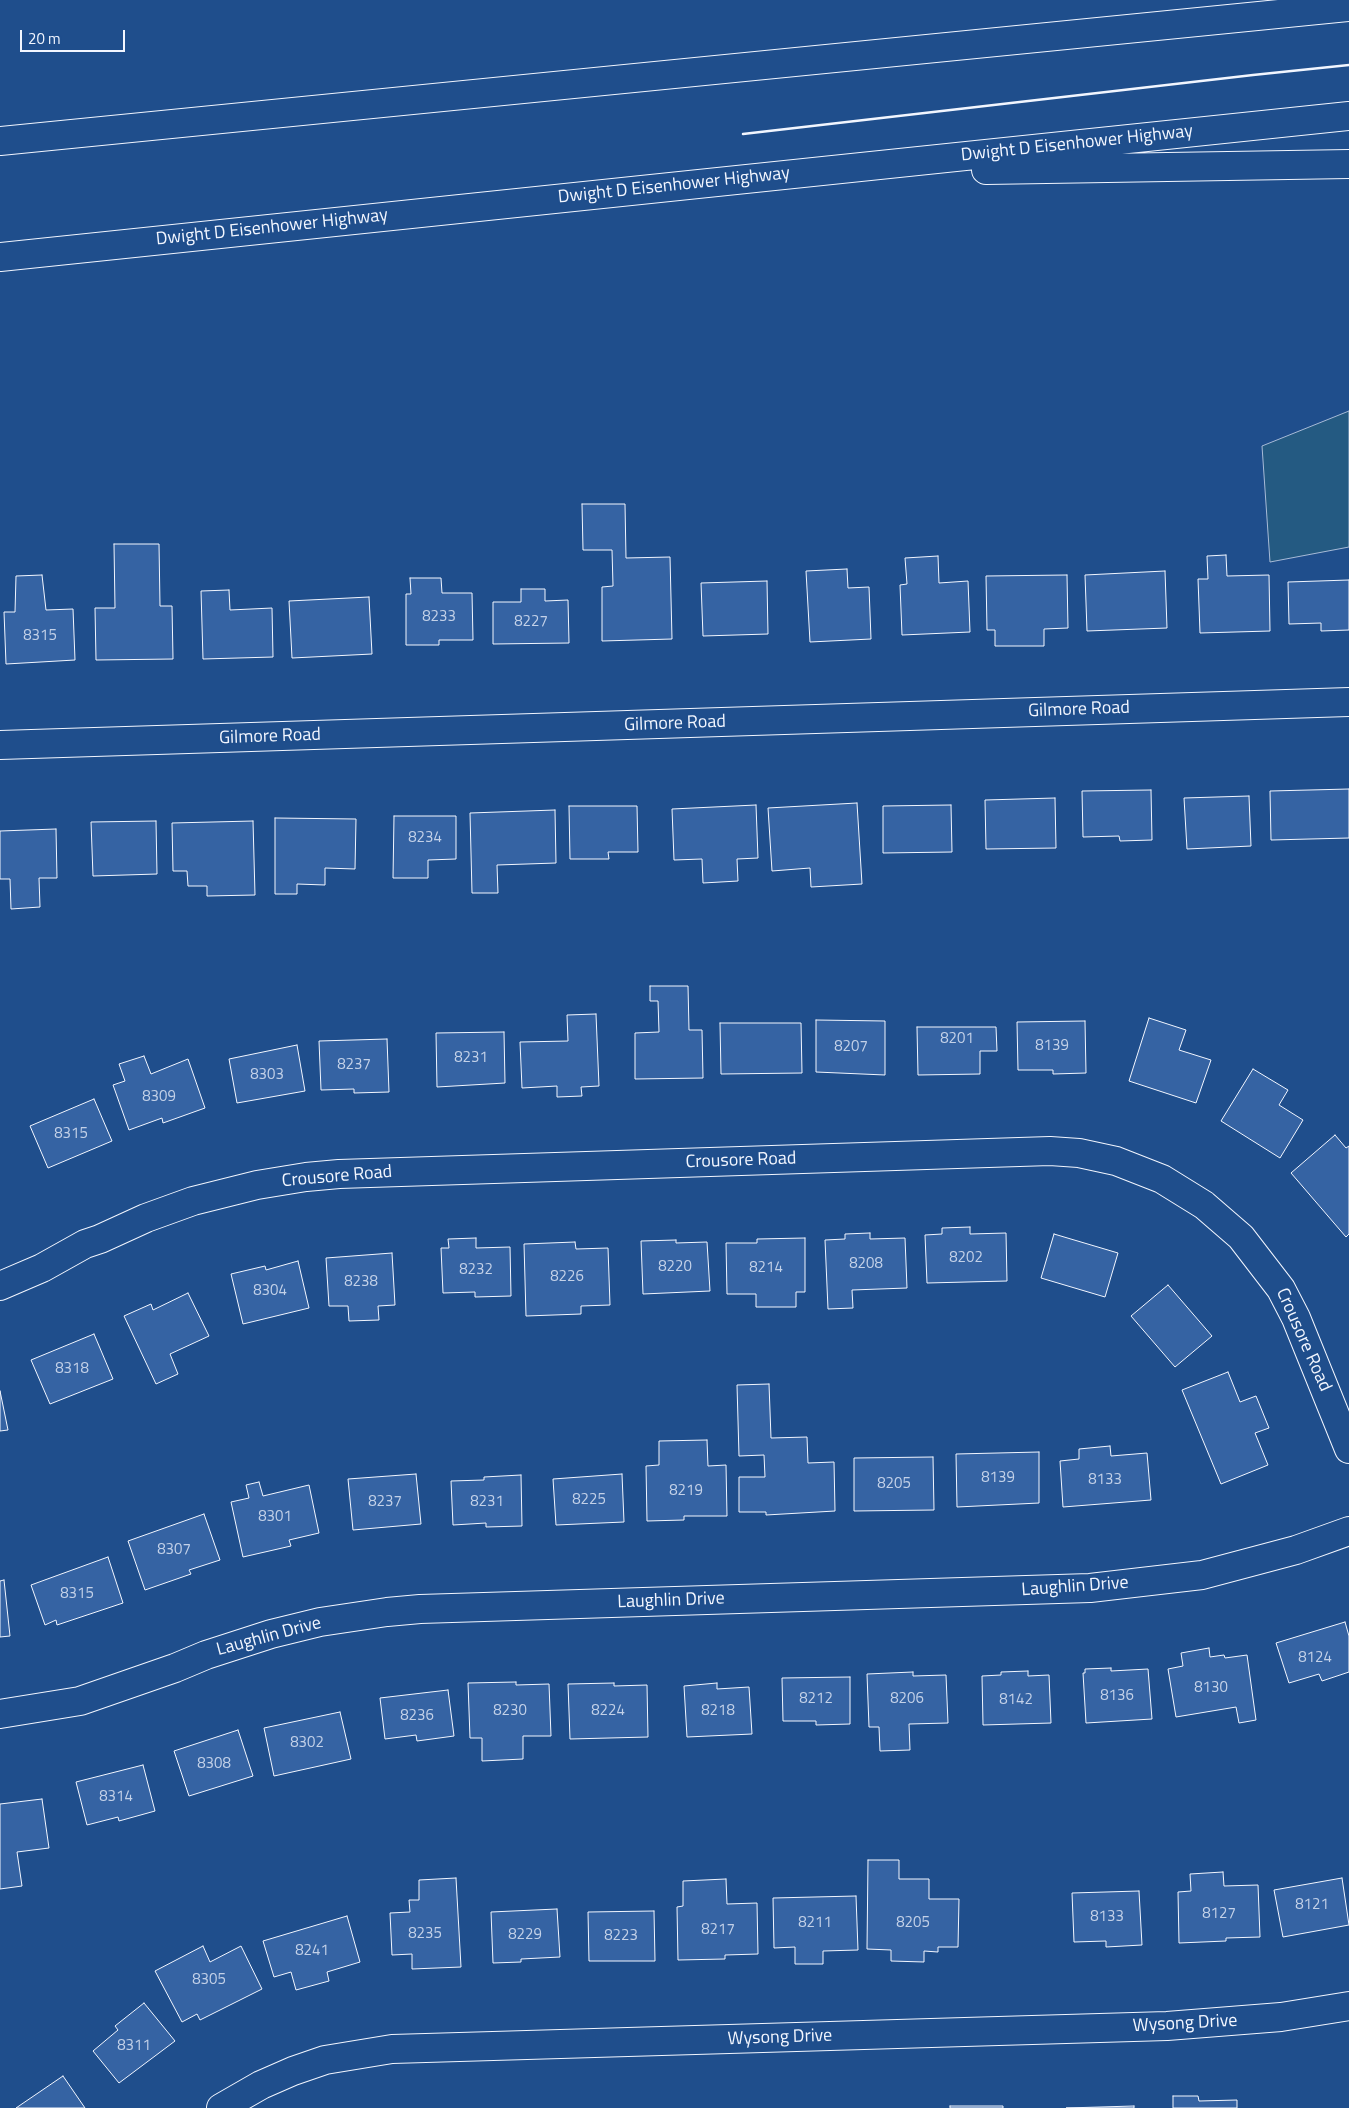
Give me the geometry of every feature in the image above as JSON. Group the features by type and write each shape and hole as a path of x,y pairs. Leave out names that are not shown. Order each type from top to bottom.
{"main road":[{"path":"0,141 1349,7"},
{"name":"Dwight D Eisenhower Highway","path":"0,256 1349,116"},
{"path":"800,173 1349,164"},
{"name":"Gilmore Road","path":"0,745 1349,702"},
{"name":"Crousore Road","path":"0,1286 42,1268 85,1244 155,1214 193,1201 257,1185 306,1177 339,1174 1050,1151 1078,1153 1116,1161 1162,1179 1204,1205 1241,1237 1281,1289 1296,1318 1349,1448"},
{"name":"Laughlin Drive","path":"0,1714 80,1701 271,1634 320,1622 387,1612 430,1608 1090,1588 1202,1575 1296,1550 1349,1532"},
{"name":"Wysong Drive","path":"222,2108 261,2085 325,2060 392,2049 1167,2026 1281,2017 1349,2006"}],"shaded area":[{"path":"1349,411 1349,547 1270,562 1262,446"}],"building":[{"path":"582,504 625,504 626,558 670,557 672,639 602,641 602,587 613,586 612,550 583,550"},
{"path":"114,544 159,544 160,606 172,606 173,659 96,660 95,608 115,608"},
{"path":"1226,555 1227,576 1269,575 1270,631 1200,633 1198,579 1208,579 1207,556"},
{"path":"938,556 939,583 968,581 970,632 902,635 900,585 907,584 905,558"},
{"path":"847,569 848,588 869,587 871,639 810,642 806,571"},
{"path":"1165,571 1167,628 1087,631 1085,575"},
{"path":"42,575 46,610 73,609 75,660 6,664 4,612 15,612 16,576"},
{"path":"1067,575 1068,628 1044,629 1044,646 995,646 995,630 987,630 986,576"},
{"path":"410,578 441,578 442,593 472,593 473,640 439,640 439,645 406,645 406,594 411,594"},
{"path":"1349,580 1349,630 1321,631 1321,623 1289,624 1288,582"},
{"path":"767,581 768,634 703,636 701,583"},
{"path":"521,589 545,589 545,601 568,600 569,643 493,644 493,602 521,602"},
{"path":"229,590 230,610 272,608 273,657 203,659 201,591"},
{"path":"369,597 372,654 292,658 289,601"},
{"path":"1349,789 1349,838 1271,840 1270,791"},
{"path":"1151,790 1152,840 1120,841 1119,836 1083,837 1082,791"},
{"path":"1249,796 1251,846 1187,849 1184,798"},
{"path":"1055,798 1056,848 986,849 985,800"},
{"path":"857,803 862,884 811,887 810,868 772,871 768,808"},
{"path":"756,805 758,858 737,859 738,881 703,883 702,859 674,860 672,809"},
{"path":"951,805 952,852 883,853 883,806"},
{"path":"569,806 637,806 638,852 608,852 609,859 570,859"},
{"path":"555,810 556,863 497,865 498,893 472,893 470,813"},
{"path":"394,816 456,816 456,859 428,860 428,878 393,878"},
{"path":"275,818 356,819 355,869 325,868 325,885 297,884 297,894 275,894"},
{"path":"156,821 157,874 93,876 91,822"},
{"path":"253,821 255,895 207,896 207,886 188,886 187,871 173,871 172,823"},
{"path":"56,829 57,878 39,878 40,907 11,909 10,879 0,879 0,831"},
{"path":"650,986 688,986 689,1030 702,1030 703,1078 635,1079 635,1033 659,1032 658,1001 650,1001"},
{"path":"596,1014 599,1086 581,1087 582,1096 557,1097 557,1086 522,1088 520,1042 568,1041 567,1015"},
{"path":"1149,1018 1186,1030 1179,1050 1211,1060 1196,1103 1129,1081"},
{"path":"816,1020 885,1021 885,1075 816,1072"},
{"path":"1085,1021 1086,1073 1053,1074 1053,1070 1018,1070 1017,1022"},
{"path":"720,1023 801,1023 802,1073 721,1074"},
{"path":"917,1027 996,1027 997,1051 980,1051 980,1074 918,1075"},
{"path":"504,1032 505,1083 437,1087 436,1033"},
{"path":"387,1039 389,1092 354,1093 354,1089 321,1090 319,1041"},
{"path":"297,1045 305,1091 237,1103 229,1059"},
{"path":"144,1056 151,1074 188,1059 205,1108 163,1123 162,1118 129,1130 113,1085 125,1081 119,1064"},
{"path":"1253,1069 1288,1090 1279,1105 1303,1120 1280,1158 1221,1121"},
{"path":"94,1099 112,1141 48,1168 30,1126"},
{"path":"1335,1135 1346,1148 1349,1146 1349,1234 1346,1237 1291,1173"},
{"path":"970,1227 970,1234 1006,1233 1007,1281 927,1283 925,1235 942,1234 942,1228"},
{"path":"870,1233 870,1239 905,1238 907,1288 852,1290 853,1308 828,1309 825,1240 845,1239 845,1234"},
{"path":"1054,1234 1118,1253 1105,1297 1041,1278"},
{"path":"476,1238 476,1248 510,1247 511,1296 475,1297 475,1292 443,1293 441,1248 449,1248 448,1239"},
{"path":"805,1238 805,1292 796,1292 796,1307 756,1307 756,1294 727,1294 726,1243 757,1243 757,1239"},
{"path":"676,1240 676,1243 707,1242 710,1291 643,1294 641,1241"},
{"path":"575,1242 576,1249 608,1248 610,1305 581,1306 581,1314 526,1316 524,1244"},
{"path":"392,1253 395,1305 378,1306 379,1320 349,1321 348,1306 329,1306 326,1258"},
{"path":"298,1261 309,1308 243,1324 231,1274 265,1266 266,1270"},
{"path":"1168,1285 1212,1336 1175,1367 1131,1316"},
{"path":"188,1293 209,1336 170,1354 178,1374 156,1384 124,1316 151,1304 153,1310"},
{"path":"94,1334 113,1379 50,1404 31,1360"},
{"path":"1228,1372 1240,1402 1256,1396 1269,1428 1255,1433 1268,1465 1221,1484 1182,1390"},
{"path":"769,1384 771,1438 807,1437 808,1463 834,1462 835,1511 766,1515 766,1512 739,1512 739,1477 765,1477 764,1455 739,1456 737,1385"},
{"path":"0,1391 8,1430 0,1431"},
{"path":"707,1440 708,1466 726,1465 727,1516 684,1516 684,1520 647,1521 646,1466 659,1465 659,1441"},
{"path":"1110,1446 1111,1456 1147,1453 1151,1500 1063,1507 1060,1461 1079,1459 1079,1449"},
{"path":"1039,1452 1039,1503 957,1507 956,1454"},
{"path":"933,1457 934,1510 854,1511 854,1458"},
{"path":"416,1474 421,1524 353,1530 348,1479"},
{"path":"622,1474 624,1522 556,1525 553,1479"},
{"path":"521,1475 522,1526 486,1527 486,1523 453,1525 451,1481 484,1480 484,1477"},
{"path":"259,1482 263,1496 309,1485 319,1533 289,1540 291,1546 243,1557 231,1502 249,1498 246,1485"},
{"path":"204,1514 220,1560 189,1570 191,1574 145,1590 128,1541"},
{"path":"108,1557 123,1603 57,1625 56,1620 45,1625 31,1585"},
{"path":"4,1580 10,1636 0,1637 0,1581"},
{"path":"1345,1622 1349,1636 1349,1672 1322,1681 1319,1674 1289,1683 1276,1643"},
{"path":"1209,1648 1210,1657 1224,1655 1225,1658 1247,1655 1256,1720 1239,1723 1236,1707 1176,1717 1168,1669 1183,1666 1181,1653"},
{"path":"1111,1668 1111,1671 1148,1669 1152,1719 1086,1723 1083,1673 1085,1673 1085,1669"},
{"path":"1028,1671 1028,1676 1049,1675 1051,1723 983,1725 982,1676 1001,1675 1001,1672"},
{"path":"913,1672 913,1676 946,1675 948,1723 909,1724 910,1750 880,1751 879,1727 869,1727 867,1674"},
{"path":"850,1677 850,1724 816,1725 816,1721 783,1721 782,1678"},
{"path":"516,1682 516,1685 549,1684 551,1736 523,1736 523,1759 482,1761 482,1738 470,1738 468,1683"},
{"path":"614,1683 614,1686 647,1685 648,1737 570,1739 568,1684"},
{"path":"717,1683 717,1689 749,1687 752,1734 687,1737 684,1686"},
{"path":"448,1690 454,1736 417,1741 416,1735 385,1739 380,1698"},
{"path":"340,1712 351,1759 274,1776 264,1728"},
{"path":"238,1730 253,1776 189,1796 174,1751"},
{"path":"143,1765 155,1811 119,1821 118,1817 87,1825 76,1782"},
{"path":"42,1799 49,1848 17,1852 22,1886 0,1889 0,1804"},
{"path":"868,1860 899,1860 899,1879 929,1879 929,1899 959,1899 958,1947 938,1947 938,1952 924,1951 924,1962 891,1961 891,1950 867,1949"},
{"path":"1223,1872 1224,1886 1258,1885 1260,1937 1226,1938 1226,1941 1179,1943 1178,1892 1191,1891 1190,1874"},
{"path":"456,1878 461,1967 412,1969 412,1954 392,1955 390,1913 410,1912 409,1900 419,1900 419,1880"},
{"path":"1342,1878 1349,1925 1283,1937 1274,1890"},
{"path":"726,1879 727,1904 757,1903 758,1954 725,1955 725,1959 678,1960 677,1907 683,1906 683,1881"},
{"path":"1139,1891 1142,1945 1106,1947 1106,1941 1074,1942 1072,1893"},
{"path":"856,1896 858,1950 823,1951 823,1964 795,1964 795,1947 774,1948 773,1898"},
{"path":"557,1909 560,1957 521,1959 521,1962 493,1963 491,1912"},
{"path":"654,1911 655,1961 589,1961 588,1912"},
{"path":"347,1916 360,1962 327,1972 329,1981 296,1990 291,1972 274,1977 263,1941"},
{"path":"203,1946 210,1962 241,1946 262,1989 200,2020 197,2014 182,2022 155,1971"},
{"path":"144,2003 175,2041 119,2083 93,2051 118,2030 115,2026"},
{"path":"63,2076 85,2108 16,2108"},
{"path":"1173,2096 1198,2096 1199,2101 1237,2100 1237,2108 1173,2108"},
{"path":"950,2106 1003,2106 1003,2108 950,2108"},
{"path":"1134,2106 1134,2108 1066,2108"}],"wall":[{"path":"743,134 1349,65"}]}
